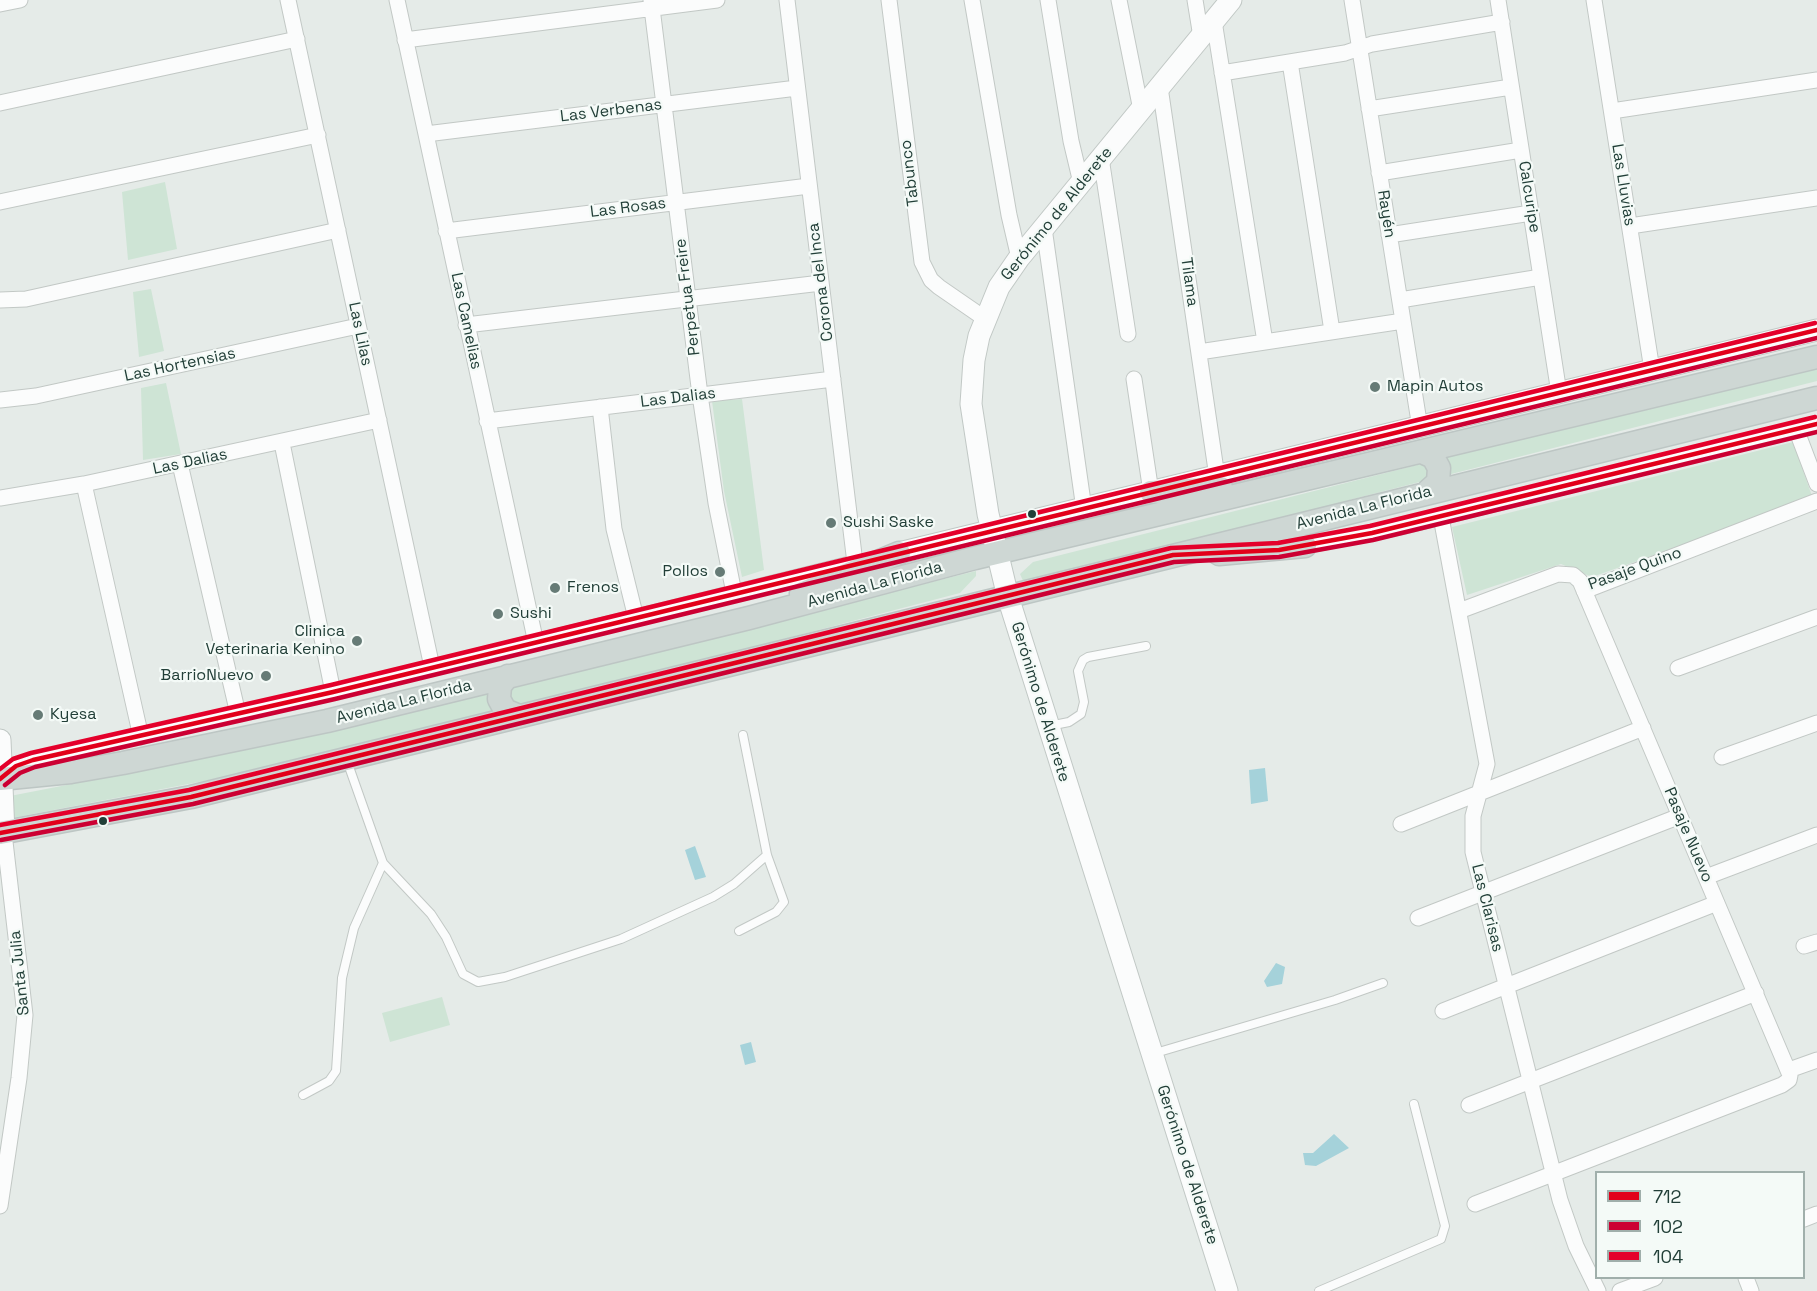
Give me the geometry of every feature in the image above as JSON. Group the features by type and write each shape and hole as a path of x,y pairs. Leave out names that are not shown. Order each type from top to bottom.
{"main road":[{"name":"Avenida La Florida","path":"0,779 71,772 224,744 749,618 994,542 1285,484 1817,357"},
{"name":"Avenida La Florida","path":"2,833 190,797 346,760 1428,491 1817,398"},
{"path":"1422,452 1433,457 1439,468 1438,482 1428,491"},
{"path":"1151,492 1285,484"},
{"path":"1173,555 1246,553 1305,546"},
{"path":"749,618 899,553"},
{"path":"508,676 499,689 500,702 507,712 519,716"}],"street":[{"path":"0,4 20,0"},
{"name":"Las Lilas","path":"288,0 432,667"},
{"name":"Las Camelias","path":"396,0 536,643"},
{"path":"405,40 652,4 717,0"},
{"name":"Corona del Inca","path":"787,0 855,563"},
{"name":"Tabunco","path":"889,0 922,262 931,280 984,318"},
{"path":"972,0 1009,215 1019,258"},
{"path":"1048,0 1071,141 1081,183"},
{"path":"1119,0 1141,110"},
{"path":"1195,0 1208,29 1222,72 1265,342"},
{"name":"Gerónimo de Alderete","path":"1227,1291 1008,597 994,542 971,404 974,360 984,318 999,287 1019,258 1231,0"},
{"name":"Rayén","path":"1352,0 1420,428"},
{"name":"Calcuripe","path":"1498,0 1559,393"},
{"name":"Las Lluvias","path":"1594,0 1652,370"},
{"name":"Perpetua Freire","path":"652,4 700,395 716,503 734,593"},
{"path":"1222,72 1290,62 1502,22"},
{"path":"0,104 297,39"},
{"path":"1290,62 1332,332"},
{"path":"1612,111 1817,80"},
{"name":"Las Verbenas","path":"426,134 797,87"},
{"name":"Tilama","path":"1160,87 1217,477"},
{"path":"1369,109 1512,87"},
{"path":"0,202 318,135"},
{"path":"1379,173 1521,150"},
{"path":"1101,158 1128,334"},
{"name":"Las Rosas","path":"446,231 809,186"},
{"path":"1630,226 1817,198"},
{"path":"1389,235 1531,213"},
{"path":"1044,228 1084,509"},
{"path":"0,300 26,298 338,230"},
{"path":"1400,300 1541,277"},
{"path":"466,325 821,283"},
{"path":"1199,352 1403,321"},
{"name":"Las Hortensias","path":"0,400 36,396 358,326"},
{"name":"Avenida La Florida","path":"0,779 16,766 33,760 333,692 899,553 994,542 1084,509 1817,330"},
{"name":"Las Dalias","path":"487,421 833,379"},
{"path":"1134,379 1151,492"},
{"path":"600,407 614,529 636,618"},
{"name":"Las Dalias","path":"0,498 84,484 379,420"},
{"name":"Avenida La Florida","path":"1305,546 1441,517 1817,424"},
{"path":"1796,429 1817,484"},
{"path":"282,442 333,692"},
{"path":"180,464 238,714"},
{"path":"84,484 141,737"},
{"name":"Pasaje Quino","path":"1459,611 1558,574 1569,574 1577,578 1584,591 1817,501"},
{"name":"Las Clarisas","path":"1441,517 1487,764 1473,816 1472,838 1554,1174 1576,1246 1598,1291"},
{"name":"Pasaje Nuevo","path":"1584,591 1789,1075"},
{"path":"1678,668 1817,617"},
{"path":"1722,757 1817,723"},
{"path":"1401,824 1642,728"},
{"name":"Santa Julia","path":"0,740 2,833 25,1015 20,1078 0,1206"},
{"path":"1418,918 1680,816"},
{"path":"1706,877 1817,835"},
{"path":"1443,1011 1717,903"},
{"path":"1470,1104 1756,993"},
{"path":"1475,1204 1782,1085 1789,1075 1817,1060"},
{"path":"1620,1291 1652,1279"}],"lane":[{"path":"1048,726 1069,722 1081,714 1084,702 1078,671 1083,660 1088,657 1146,646"},
{"path":"739,931 776,912 784,902 767,855 743,735"},
{"path":"346,760 383,864 431,914 446,937 464,974 478,982 488,982 621,939 713,897 734,884 767,855"},
{"path":"303,1095 328,1082 336,1071 342,978 354,928 383,864"},
{"path":"1152,1054 1335,1000 1383,983"},
{"path":"1319,1291 1441,1239 1445,1226 1414,1104"}],"green space":[{"path":"165,182 177,249 128,260 122,192"},
{"path":"151,289 164,351 139,357 133,292"},
{"path":"1817,364 1817,381 1353,499 1200,543 1024,583 1020,574 1033,562"},
{"path":"166,383 181,454 143,460 141,388"},
{"path":"742,399 764,570 742,577 724,491 712,401"},
{"path":"1793,442 1813,499 1592,577 1561,564 1467,595 1452,527"},
{"path":"976,571 976,576 960,593 665,670 261,770 12,818 10,796 164,766 416,710"},
{"path":"442,997 450,1025 390,1042 382,1013"}],"water":[{"path":"1265,768 1268,801 1251,804 1249,770"},
{"path":"695,846 706,877 695,880 685,850"},
{"path":"1276,963 1285,967 1282,984 1267,987 1264,981"},
{"path":"751,1042 756,1062 745,1065 740,1045"},
{"path":"1334,1134 1349,1148 1316,1166 1305,1165 1303,1153 1313,1153"}],"transit line":[{"name":"104","path":"0,769 13,759 31,753 331,685 1815,323"},
{"name":"712","path":"0,779 16,766 33,760 333,692 1817,330"},
{"name":"102","path":"5,785 20,773 35,767 335,699 1817,338"},
{"name":"104","path":"0,825 189,790 1171,548 1278,543 1370,526 1815,417"},
{"name":"712","path":"0,833 191,797 1173,555 1279,550 1372,533 1817,424"},
{"name":"102","path":"1,840 193,804 1174,562 1279,557 1373,540 1817,432"}],"place":[{"name":"Mapin Autos","path":"1375,387"},
{"name":"Sushi Saske","path":"831,523"},
{"name":"Pollos","path":"720,572"},
{"name":"Frenos","path":"555,588"},
{"name":"Sushi","path":"498,614"},
{"name":"Clinica Veterinaria Kenino","path":"357,641"},
{"name":"BarrioNuevo","path":"266,676"},
{"name":"Kyesa","path":"38,715"}]}
